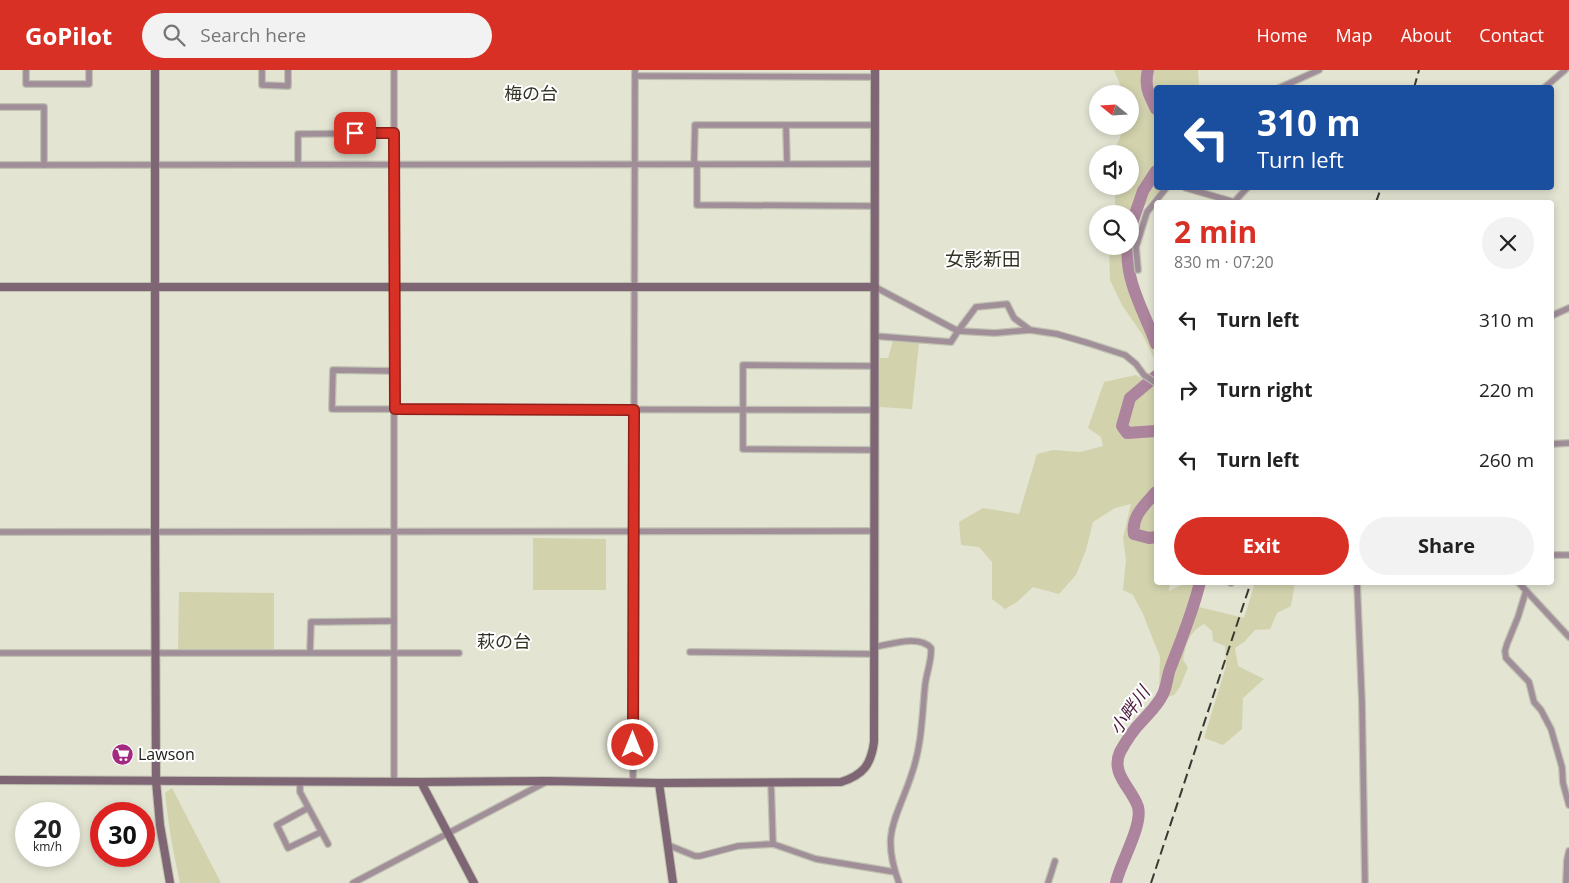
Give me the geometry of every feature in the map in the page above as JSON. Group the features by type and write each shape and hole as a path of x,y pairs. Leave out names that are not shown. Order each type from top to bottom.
{"street":[{"path":"26,70 26,84 89,84 89,70"},
{"path":"155,70 156,781 160,825 170,883"},
{"path":"262,70 262,85 288,86 288,70"},
{"path":"394,70 394,782"},
{"path":"1286,85 1319,70"},
{"path":"1548,85 1565,70"},
{"path":"0,780 659,783 840,782 853,778 867,766 873,751 874,742 875,74 635,73 633,782"},
{"path":"0,107 44,107 44,164"},
{"path":"875,125 695,125 697,205 875,206"},
{"path":"786,126 786,164"},
{"path":"298,164 298,134 394,133"},
{"path":"0,165 875,164"},
{"path":"1156,200 1164,190"},
{"path":"1193,190 1227,200"},
{"path":"1236,200 1245,190"},
{"path":"1138,270 1136,246 1147,212 1154,203"},
{"path":"0,287 875,287 958,331 994,333 1030,330 1073,338 1125,355 1154,382"},
{"path":"874,336 951,342 976,307 1007,304 1014,318 1030,330"},
{"path":"1554,315 1569,308"},
{"path":"874,366 743,365 743,449 874,450"},
{"path":"395,371 333,370 332,410 874,410"},
{"path":"1554,444 1569,443"},
{"path":"0,532 874,531"},
{"path":"1554,555 1569,555"},
{"path":"1357,585 1362,702 1365,883"},
{"path":"1521,585 1569,637"},
{"path":"1526,591 1518,618 1507,644 1506,658 1529,682 1534,702 1541,710 1551,729 1562,767 1569,805"},
{"path":"310,652 311,622 394,621"},
{"path":"690,652 874,650 914,642 928,644 931,648 919,751 912,775 891,828 891,854 899,883"},
{"path":"0,653 459,653"},
{"path":"353,883 447,832 548,781"},
{"path":"300,782 300,792 328,844"},
{"path":"421,782 474,883"},
{"path":"771,782 773,844"},
{"path":"659,783 674,883"},
{"path":"308,808 277,825 288,848 321,832"},
{"path":"668,845 695,856 700,856 738,846 773,844 816,859 895,872"},
{"path":"1566,883 1569,851"},
{"path":"1048,883 1055,861"}],"green space":[{"path":"1114,70 1198,70 1199,85 1154,85 1154,190 1160,190 1142,209 1139,220 1139,205 1115,205 1115,195 1139,195 1139,145 1117,145 1121,135 1139,135 1139,85 1120,85"},
{"path":"1109,255 1132,255 1139,309 1151,337 1154,358 1142,334 1122,305 1110,280"},
{"path":"893,341 919,343 912,409 879,407 880,358 888,358"},
{"path":"1136,375 1154,386 1154,585 1170,585 1169,591 1182,585 1194,585 1199,607 1244,618 1254,585 1295,585 1291,606 1277,613 1270,629 1255,630 1244,642 1235,648 1238,666 1264,679 1243,698 1242,729 1223,745 1204,738 1226,666 1225,646 1213,641 1212,631 1204,624 1195,631 1187,644 1183,660 1188,667 1180,687 1174,695 1167,697 1159,691 1160,657 1143,614 1133,595 1123,590 1126,560 1123,538 1131,504 1115,508 1093,522 1086,550 1076,575 1059,594 1033,587 1017,602 1005,609 992,599 992,562 979,547 961,545 959,522 983,508 1019,514 1037,454 1053,450 1080,452 1103,446 1101,437 1088,428 1104,382"},
{"path":"533,538 606,539 606,590 533,590"},
{"path":"179,592 274,593 274,650 178,650"},
{"path":"172,788 221,883 180,883 165,793"}],"waterway":[{"name":"小畔川","path":"1148,70 1147,86 1154,105"},
{"name":"小畔川","path":"1138,205 1143,191 1154,174"},
{"name":"小畔川","path":"1128,255 1132,284 1154,339"},
{"name":"小畔川","path":"1154,378 1130,398 1122,426 1127,433 1154,431"},
{"name":"小畔川","path":"1154,494 1137,516 1134,528 1134,534 1149,538 1154,537"},
{"name":"小畔川","path":"1116,883 1139,815 1135,800 1120,774 1118,767 1120,752 1163,694 1199,585"}],"railway":[{"path":"1415,85 1419,70"},
{"path":"1377,200 1380,190"},
{"path":"1151,883 1250,585"}],"place":[{"name":"Lawson","path":"122,754"}],"district":[{"name":"梅の台","path":"531,93"},
{"name":"女影新田","path":"983,259"},
{"name":"萩の台","path":"504,641"}],"route":[{"path":"355,133 394,133 395,409 634,410 633,745"}]}
